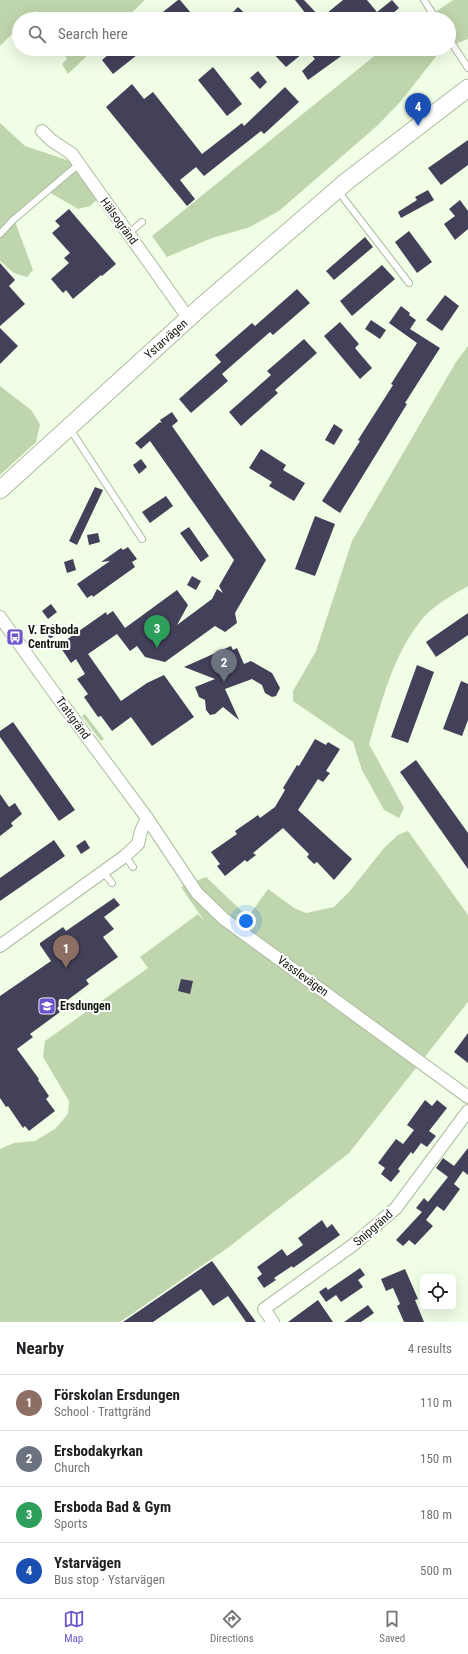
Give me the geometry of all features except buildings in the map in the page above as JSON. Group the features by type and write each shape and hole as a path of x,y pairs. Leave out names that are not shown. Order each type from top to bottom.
{"street":[{"name":"Ystarvägen","path":"0,490 189,319 336,190 468,88"},
{"name":"Hälsogränd","path":"42,131 51,140 72,154 189,319"},
{"name":"Trattgränd","path":"0,617 159,836"},
{"path":"0,946 125,856 138,844 147,818"},
{"name":"Vasslevägen","path":"159,836 197,893 224,919 468,1097"},
{"name":"Snipgränd","path":"271,1321 264,1309 353,1245 396,1208 468,1111"}],"lane":[{"path":"424,0 432,12"},
{"path":"456,50 468,68"},
{"path":"0,234 79,164"},
{"path":"336,190 409,284"},
{"path":"129,234 142,222"},
{"path":"69,428 142,539"},
{"path":"125,856 133,867"},
{"path":"104,872 112,883"}],"green space":[{"path":"0,0 145,0 132,12 12,12 12,34 0,46"},
{"path":"453,0 468,0 468,39 456,43 456,12 435,12"},
{"path":"65,56 87,56 68,74 62,64 67,59"},
{"path":"374,56 436,56 401,101 378,125 279,211 250,227 212,238 167,257 152,236"},
{"path":"0,123 25,146 79,164 101,196 90,206 78,209 47,191 14,219 33,270 27,277 14,273 0,261"},
{"path":"468,346 468,586 444,600 428,613 413,632 396,662 369,744 404,808 399,818 384,810 362,770 353,742 293,701 293,691 316,651 352,541 456,362"},
{"path":"0,386 31,410 40,424 36,442 0,475"},
{"path":"85,714 104,739 101,741 82,716"},
{"path":"408,831 468,915 468,1002 349,1153 229,1247 120,1322 0,1322 0,1149 14,1143 35,1141 55,1129 68,1114 69,1101 43,1057 45,1041 148,968 140,957 198,914 205,922 181,887 206,877 248,917 268,889 294,908 306,913 334,907 349,892 384,848 398,835"}],"place":[{"name":"Ystarvägen","path":"418,126"},
{"name":"V. Ersboda Centrum","path":"15,637"},
{"name":"Ersboda Bad & Gym","path":"157,648"},
{"name":"Ersbodakyrkan","path":"224,682"},
{"name":"Förskolan Ersdungen","path":"66,968"},
{"name":"Ersdungen","path":"47,1006"}]}
